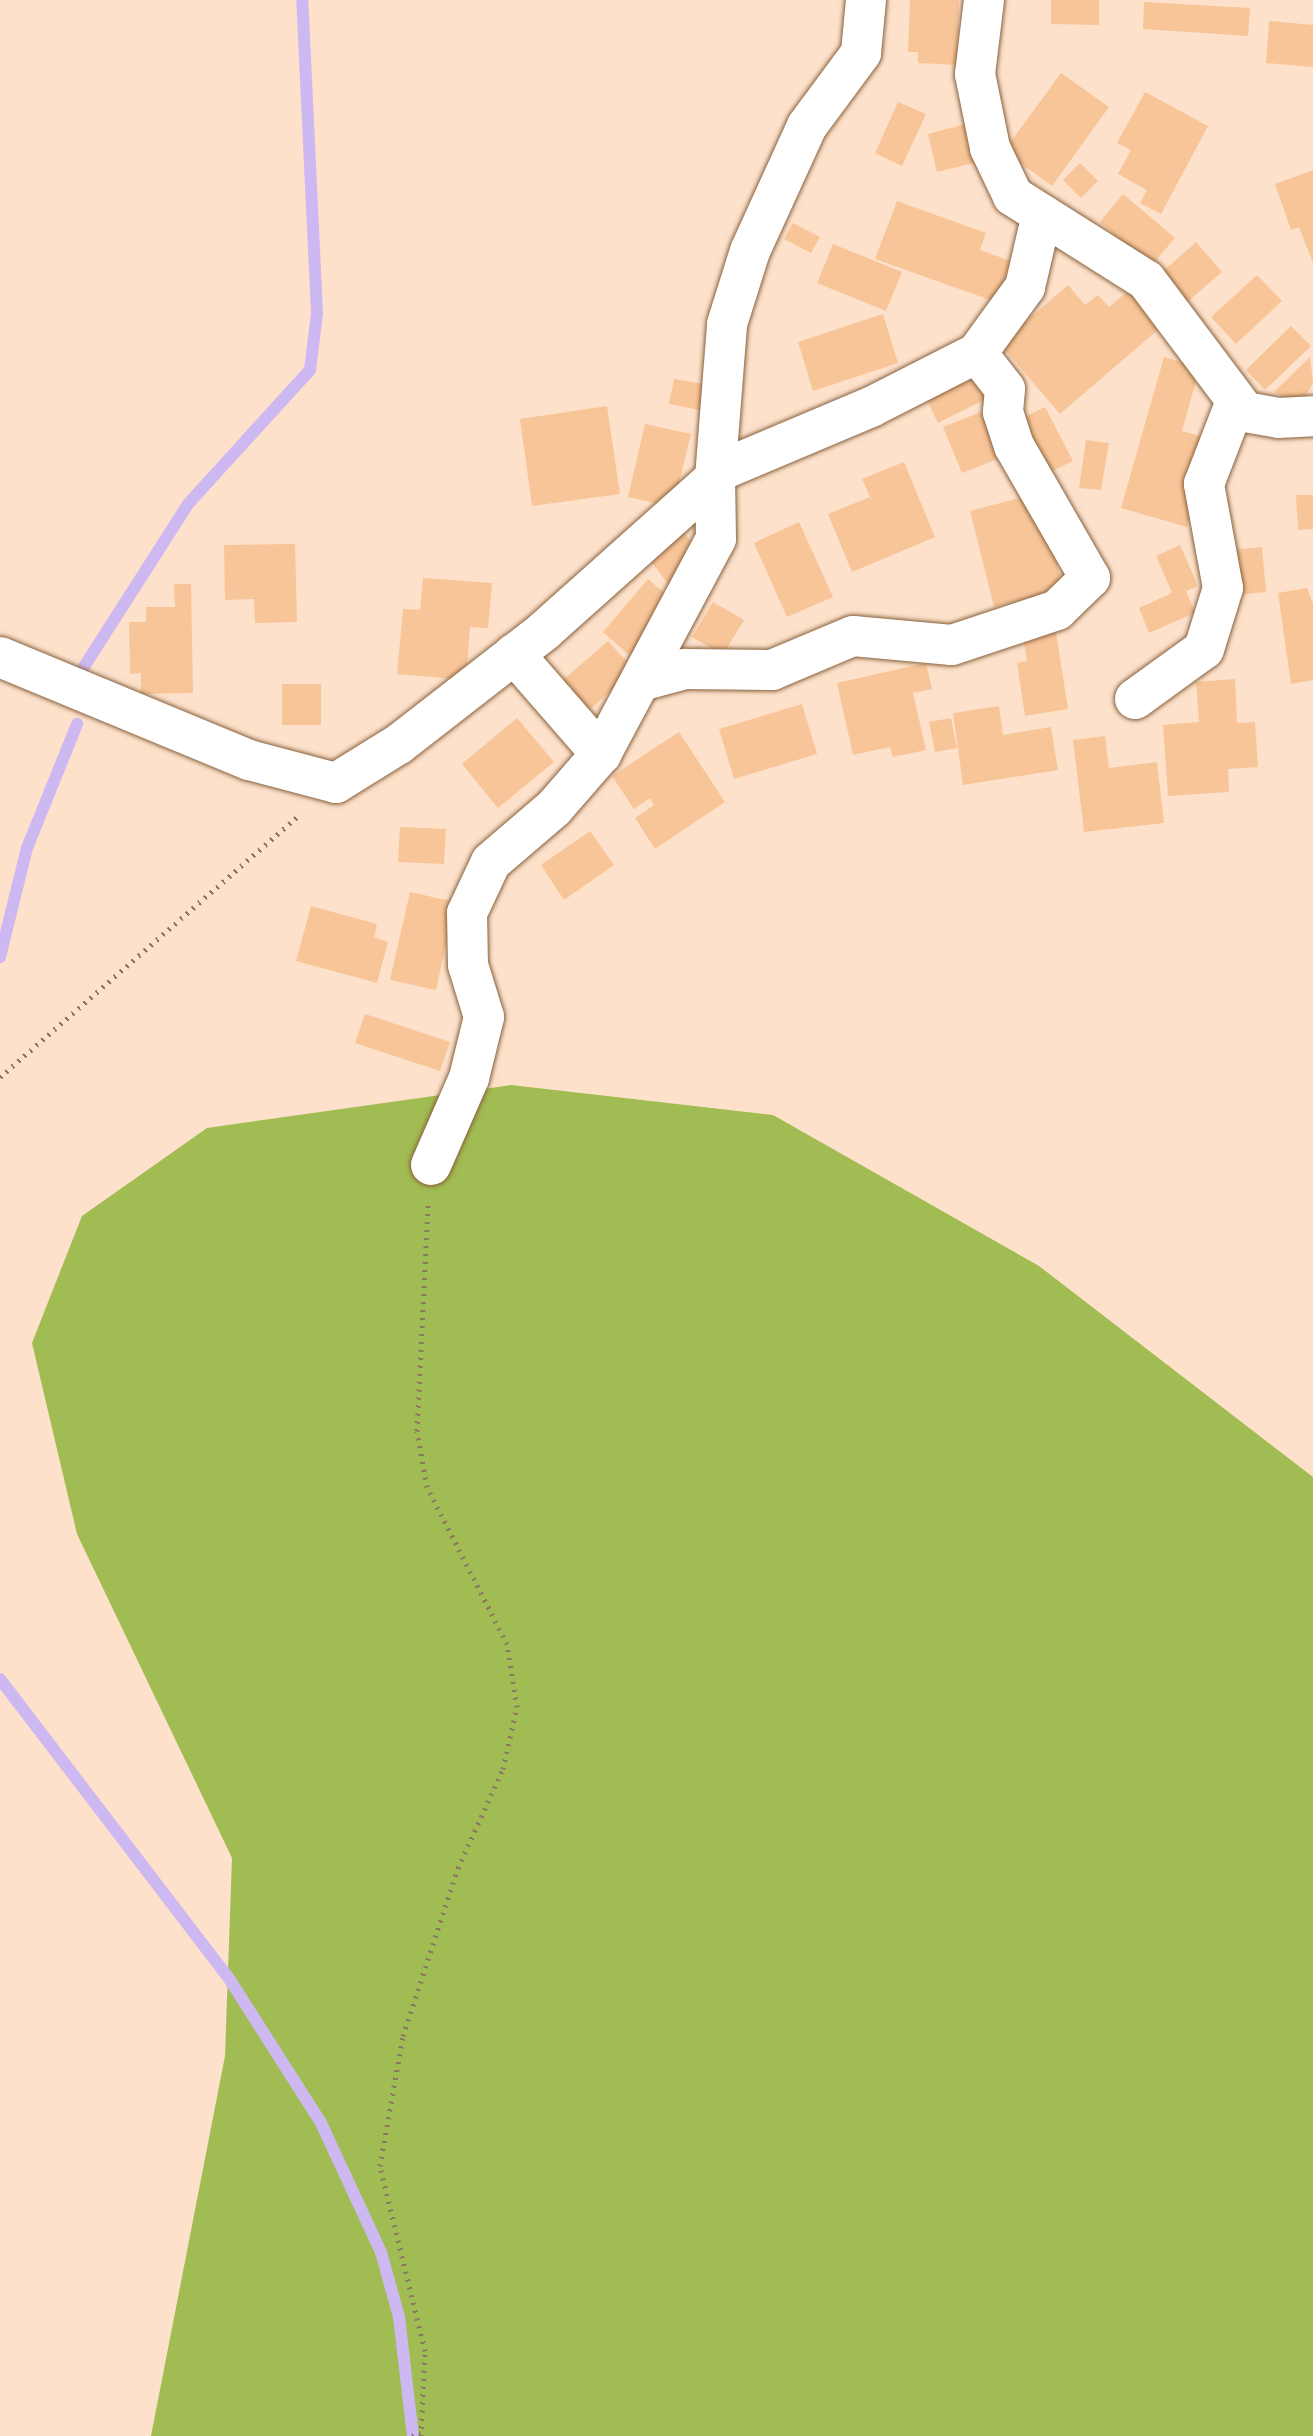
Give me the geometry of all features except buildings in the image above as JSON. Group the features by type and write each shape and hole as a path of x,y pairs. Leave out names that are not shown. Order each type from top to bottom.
{"street":[{"path":"431,1165 469,1078 484,1017 468,965 467,913 491,862 554,808 601,754 716,539 716,475 727,324 750,251 807,126 861,53 866,0"},
{"path":"984,0 975,74 990,148 1013,196 1041,218 1146,280 1245,412 1278,418 1313,416"},
{"path":"0,657 249,760 336,783 399,744 514,654 716,475 871,407 977,353 1025,287 1041,218"},
{"path":"641,681 685,669 772,670 853,636 952,645 1057,610 1090,578 1014,446 1003,412 1005,389 977,353"},
{"path":"1135,699 1204,649 1223,588 1204,484 1236,401"},
{"path":"514,654 601,754"}],"path":[{"path":"0,1077 336,783"},
{"path":"412,2436 421,2434 425,2351 380,2166 403,2036 458,1868 503,1769 517,1707 507,1644 427,1487 417,1431 431,1165"}],"green space":[{"path":"511,1085 773,1115 1039,1266 1313,1477 1313,2436 151,2436 225,2056 232,1858 77,1534 32,1343 82,1216 207,1128"}],"waterway":[{"path":"80,673 188,504 310,370 317,313 302,0"},
{"path":"0,957 27,848 77,724"},
{"path":"0,1679 230,1980 321,2123 381,2252 399,2317 413,2436"}]}
